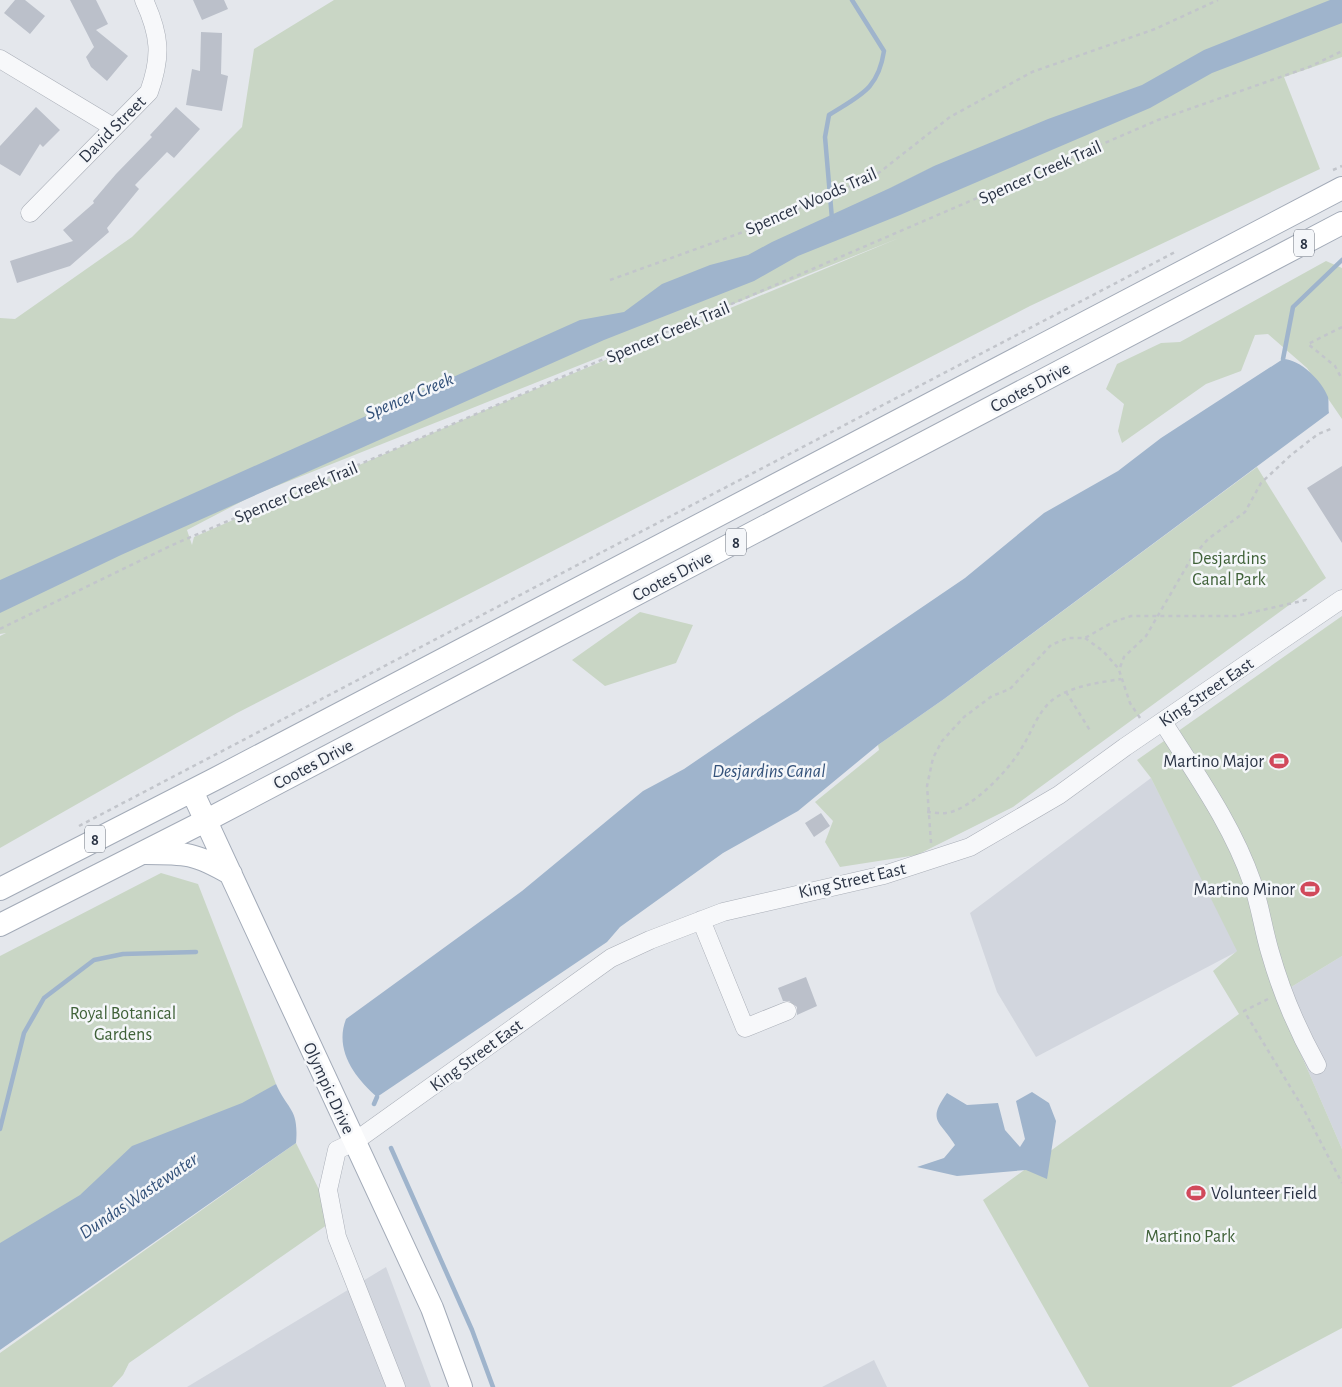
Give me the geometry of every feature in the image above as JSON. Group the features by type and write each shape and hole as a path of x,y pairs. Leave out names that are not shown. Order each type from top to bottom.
{"main road":[{"name":"Cootes Drive","path":"0,889 192,791 1342,188"},
{"name":"Cootes Drive","path":"0,925 207,820 1342,223"},
{"name":"Olympic Drive","path":"192,791 432,1308 461,1387"},
{"path":"141,853 187,853 205,858 231,874"}],"street":[{"name":"David Street","path":"30,213 113,126 149,92 156,73 160,49 155,22 144,0"},
{"path":"0,60 113,126"},
{"name":"King Street East","path":"396,1387 337,1237 328,1190 337,1150 354,1142 611,958 657,937 723,912 884,875 970,847 1009,826 1059,795 1342,599"},
{"path":"1156,727 1225,822 1242,855 1258,900 1269,951 1283,992 1317,1064"},
{"path":"701,920 746,1028 786,1011"}],"path":[{"name":"Spencer Woods Trail","path":"610,280 746,230 876,175 950,117 1032,72 1155,29 1218,0"},
{"name":"Spencer Creek Trail","path":"0,629 180,542 1158,120 1309,67 1342,51"},
{"path":"1324,175 1342,166"},
{"path":"76,827 1184,248"},
{"path":"1342,327 1338,331 1308,344 1335,366 1342,379"},
{"path":"1338,331 1342,335"},
{"path":"1338,372 1342,369"},
{"path":"1119,670 1124,657 1146,636 1191,559 1208,539 1245,512 1261,483 1306,443 1318,434 1333,428"},
{"path":"932,859 927,812 927,786 933,758 942,741 964,717 992,696 1010,689 1051,644 1068,638 1085,638 1113,622 1131,616 1158,614 1236,616 1306,600 1317,616"},
{"path":"1085,638 1103,651 1119,670 1130,704 1156,727"},
{"path":"927,812 946,814 957,810 997,780 1021,750 1035,722 1049,703 1066,692 1122,679"},
{"path":"1066,692 1091,732"},
{"path":"1283,992 1244,1011 1303,1108 1342,1182"}],"shaded area":[{"path":"1151,778 1238,951 1036,1057 997,992 970,913"},
{"path":"1342,956 1342,1149 1290,1029 1283,992"},
{"path":"386,1267 431,1387 187,1387"},
{"path":"874,1360 887,1387 822,1387"}],"green space":[{"path":"334,0 1342,0 1342,57 1284,77 1320,169 1030,306 237,713 0,848 0,636 6,633 0,634 0,318 15,319 132,237 242,127 254,49","holes":["899,238 490,408 194,537 192,545 187,530 254,495"]},
{"path":"1326,261 1342,268 1342,419 1307,368 1268,334 1255,335 1241,371 1206,384 1122,443 1118,431 1124,404 1106,389 1117,364 1161,343 1180,342"},
{"name":"Desjardins Canal Park","path":"1257,467 1326,578 1013,807 917,855 840,867 825,842 833,821 815,802 879,750 878,745 944,699"},
{"path":"640,612 693,625 676,663 605,686 572,660"},
{"name":"Martino Park","path":"1342,616 1342,956 1283,992 1290,1029 1342,1149 1342,1328 1231,1387 1089,1387 983,1200 1239,1014 1213,971 1237,951 1151,778 1137,760"},
{"name":"Royal Botanical Gardens","path":"161,873 198,884 276,1084 0,1271 0,956"},
{"path":"296,1143 334,1220 129,1363 123,1375 112,1387 0,1387 0,1353"}],"water":[{"path":"1330,0 1342,0 1342,23 1212,73 1150,108 900,215 798,256 754,281 604,340 121,555 0,613 0,580 580,320 624,312 662,284 710,265 748,255 934,166 1048,119 1142,85 1204,50"},
{"name":"Desjardins Canal","path":"1283,359 1290,360 1303,367 1316,378 1328,397 1329,413 944,699 878,745 798,811 723,853 620,927 607,942 377,1097 354,1072 345,1052 343,1042 343,1030 346,1019 522,891 643,791 684,769 965,578 1044,513 1118,471 1161,438"},
{"name":"Dundas Wastewater","path":"276,1084 292,1110 296,1123 296,1143 0,1350 0,1243 80,1195 132,1146 242,1103"},
{"path":"1032,1092 1049,1103 1056,1121 1047,1179 1026,1170 957,1176 917,1167 944,1158 955,1145 940,1125 937,1115 941,1102 947,1093 967,1105 998,1103 1005,1130 1020,1147 1025,1139 1016,1101"}],"building":[{"path":"15,0 25,0 45,16 30,34 4,13"},
{"path":"70,0 96,0 108,24 96,30 128,56 107,81 91,67 86,57 94,47"},
{"path":"193,0 224,0 228,9 202,20"},
{"path":"201,32 222,33 221,74 228,76 222,111 186,105 192,69 200,71"},
{"path":"36,107 60,130 43,147 40,144 20,176 0,164 0,146"},
{"path":"176,107 200,129 174,158 167,152 135,185 139,189 107,228 109,232 70,266 17,283 10,261 73,241 63,230 94,203 93,201 116,174 152,137 150,135"},
{"path":"1342,466 1342,543 1307,488"},
{"path":"821,813 830,826 814,837 805,823"},
{"path":"806,977 817,1006 797,1015 797,1007 789,1001 783,1001 778,988"}],"waterway":[{"path":"832,219 825,137 829,115 866,90 877,75 884,51 852,0"},
{"path":"1283,359 1293,307 1342,260"},
{"path":"0,1129 24,1033 44,998 94,960 123,954 196,952"},
{"path":"374,1104 377,1097"},
{"path":"391,1148 472,1330 493,1387"}],"place":[{"name":"Martino Major","path":"1279,761"},
{"name":"Martino Minor","path":"1310,889"},
{"name":"Volunteer Field","path":"1196,1193"}],"water label":[{"name":"Spencer Creek","path":"409,395"}]}
